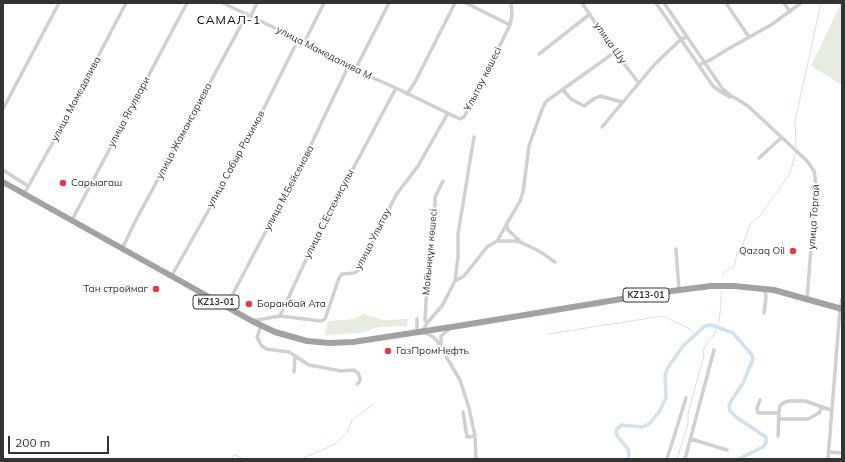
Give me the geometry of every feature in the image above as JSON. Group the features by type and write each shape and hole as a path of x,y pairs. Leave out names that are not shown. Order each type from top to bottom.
{"highway":[{"name":"KZ13-01","path":"3,182 226,308 260,326 296,338 330,343 353,342 679,290 723,285 765,288 841,309"}],"street":[{"path":"3,109 59,3"},
{"name":"улица Мамедалива","path":"24,194 57,135 126,3"},
{"name":"улица Ягулвари","path":"72,220 187,3"},
{"name":"улица Мамедалива М","path":"223,3 304,43 348,67 396,88 448,114"},
{"name":"улица Жамансариева","path":"122,249 136,220 249,15 258,3"},
{"path":"304,43 324,3"},
{"path":"355,70 389,3"},
{"path":"407,94 415,82 455,3"},
{"path":"466,3 510,25 512,14 511,3"},
{"name":"улица Шу","path":"582,3 615,52 638,82"},
{"name":"улица Торгай","path":"656,3 716,89 748,106 807,161 814,171 816,179 807,299"},
{"name":"улица Торгай","path":"664,3 722,88 734,98"},
{"path":"726,3 749,37"},
{"path":"784,3 790,12"},
{"path":"699,65 771,25 801,3"},
{"path":"539,54 590,14"},
{"name":"Ұлытау көшесі","path":"448,114 459,119 464,117 510,25"},
{"path":"602,127 638,82 667,52 687,36"},
{"name":"улица Сабыр Рахимов","path":"171,277 247,142 298,40"},
{"name":"Мойынқұм көшесі","path":"420,332 442,306 455,281 464,276 487,247 497,241 506,225 521,197 529,146 541,112 548,100 615,52"},
{"name":"улица М.Бейсенова","path":"226,308 309,149 348,67"},
{"name":"улица С.Естемисулы","path":"280,316 314,242 396,88"},
{"path":"563,90 571,99 584,106 600,96 622,102"},
{"name":"улица Улытау","path":"280,316 321,321 325,319 339,278 342,274 356,272 359,270 396,195 418,166 448,114"},
{"path":"455,281 458,256 458,234 474,137"},
{"path":"759,158 781,138"},
{"path":"3,170 28,186"},
{"name":"Мойынқұм көшесі","path":"427,324 425,320 426,302 435,197 443,181"},
{"path":"506,225 508,230 522,243"},
{"path":"497,241 516,241 522,243 539,251 554,262"},
{"path":"676,249 679,290"},
{"path":"764,314 766,298 765,288"},
{"path":"828,459 842,299"},
{"path":"252,321 280,316"},
{"path":"417,319 420,332 432,336 441,348 464,391 475,436 476,459"},
{"path":"260,326 257,341 266,349 286,351 309,365 342,371 356,371 360,378 360,381 357,384"},
{"path":"441,348 441,336 451,327"},
{"path":"685,459 714,350"},
{"path":"294,372 295,356"},
{"path":"667,459 686,398"},
{"path":"760,400 757,408 758,412 769,414 779,413"},
{"path":"778,436 779,406 783,402 808,402 832,410"},
{"path":"779,419 808,419 819,413 822,407"},
{"path":"463,412 467,437 475,436"},
{"path":"691,439 727,450"},
{"path":"828,452 842,453"}],"shaded area":[{"path":"842,3 842,85 811,66"},
{"path":"364,314 384,320 408,319 407,326 379,327 360,333 325,335 328,321 354,319"}],"waterway":[{"path":"796,148 795,121 821,3"},
{"path":"722,276 725,271 730,269 735,264 737,252 742,247 750,224 760,216 790,173 795,155"},
{"path":"677,459 688,424 688,413 704,356 703,351 706,344 713,337 719,321 722,291"},
{"path":"548,334 663,316 690,329 695,335"},
{"path":"628,459 628,449 618,437 616,433 617,429 621,425 642,427 649,424 659,412 666,398 665,376 667,369 683,346 705,326 711,325 733,333 752,355 753,359 743,383 729,406 730,411 736,417 766,437 766,443 763,447 738,459"},
{"path":"297,459 302,459 335,444 347,433 352,420 374,404"},
{"path":"232,459 234,455 245,459"}],"place":[{"name":"Сарыагаш","path":"63,183"},
{"name":"Qazaq Oil","path":"793,251"},
{"name":"Тан строймаг","path":"156,289"},
{"name":"Боранбай Ата","path":"249,304"},
{"name":"ГазПромНефть","path":"388,351"}],"district":[{"name":"САМАЛ-1","path":"229,20"}]}
